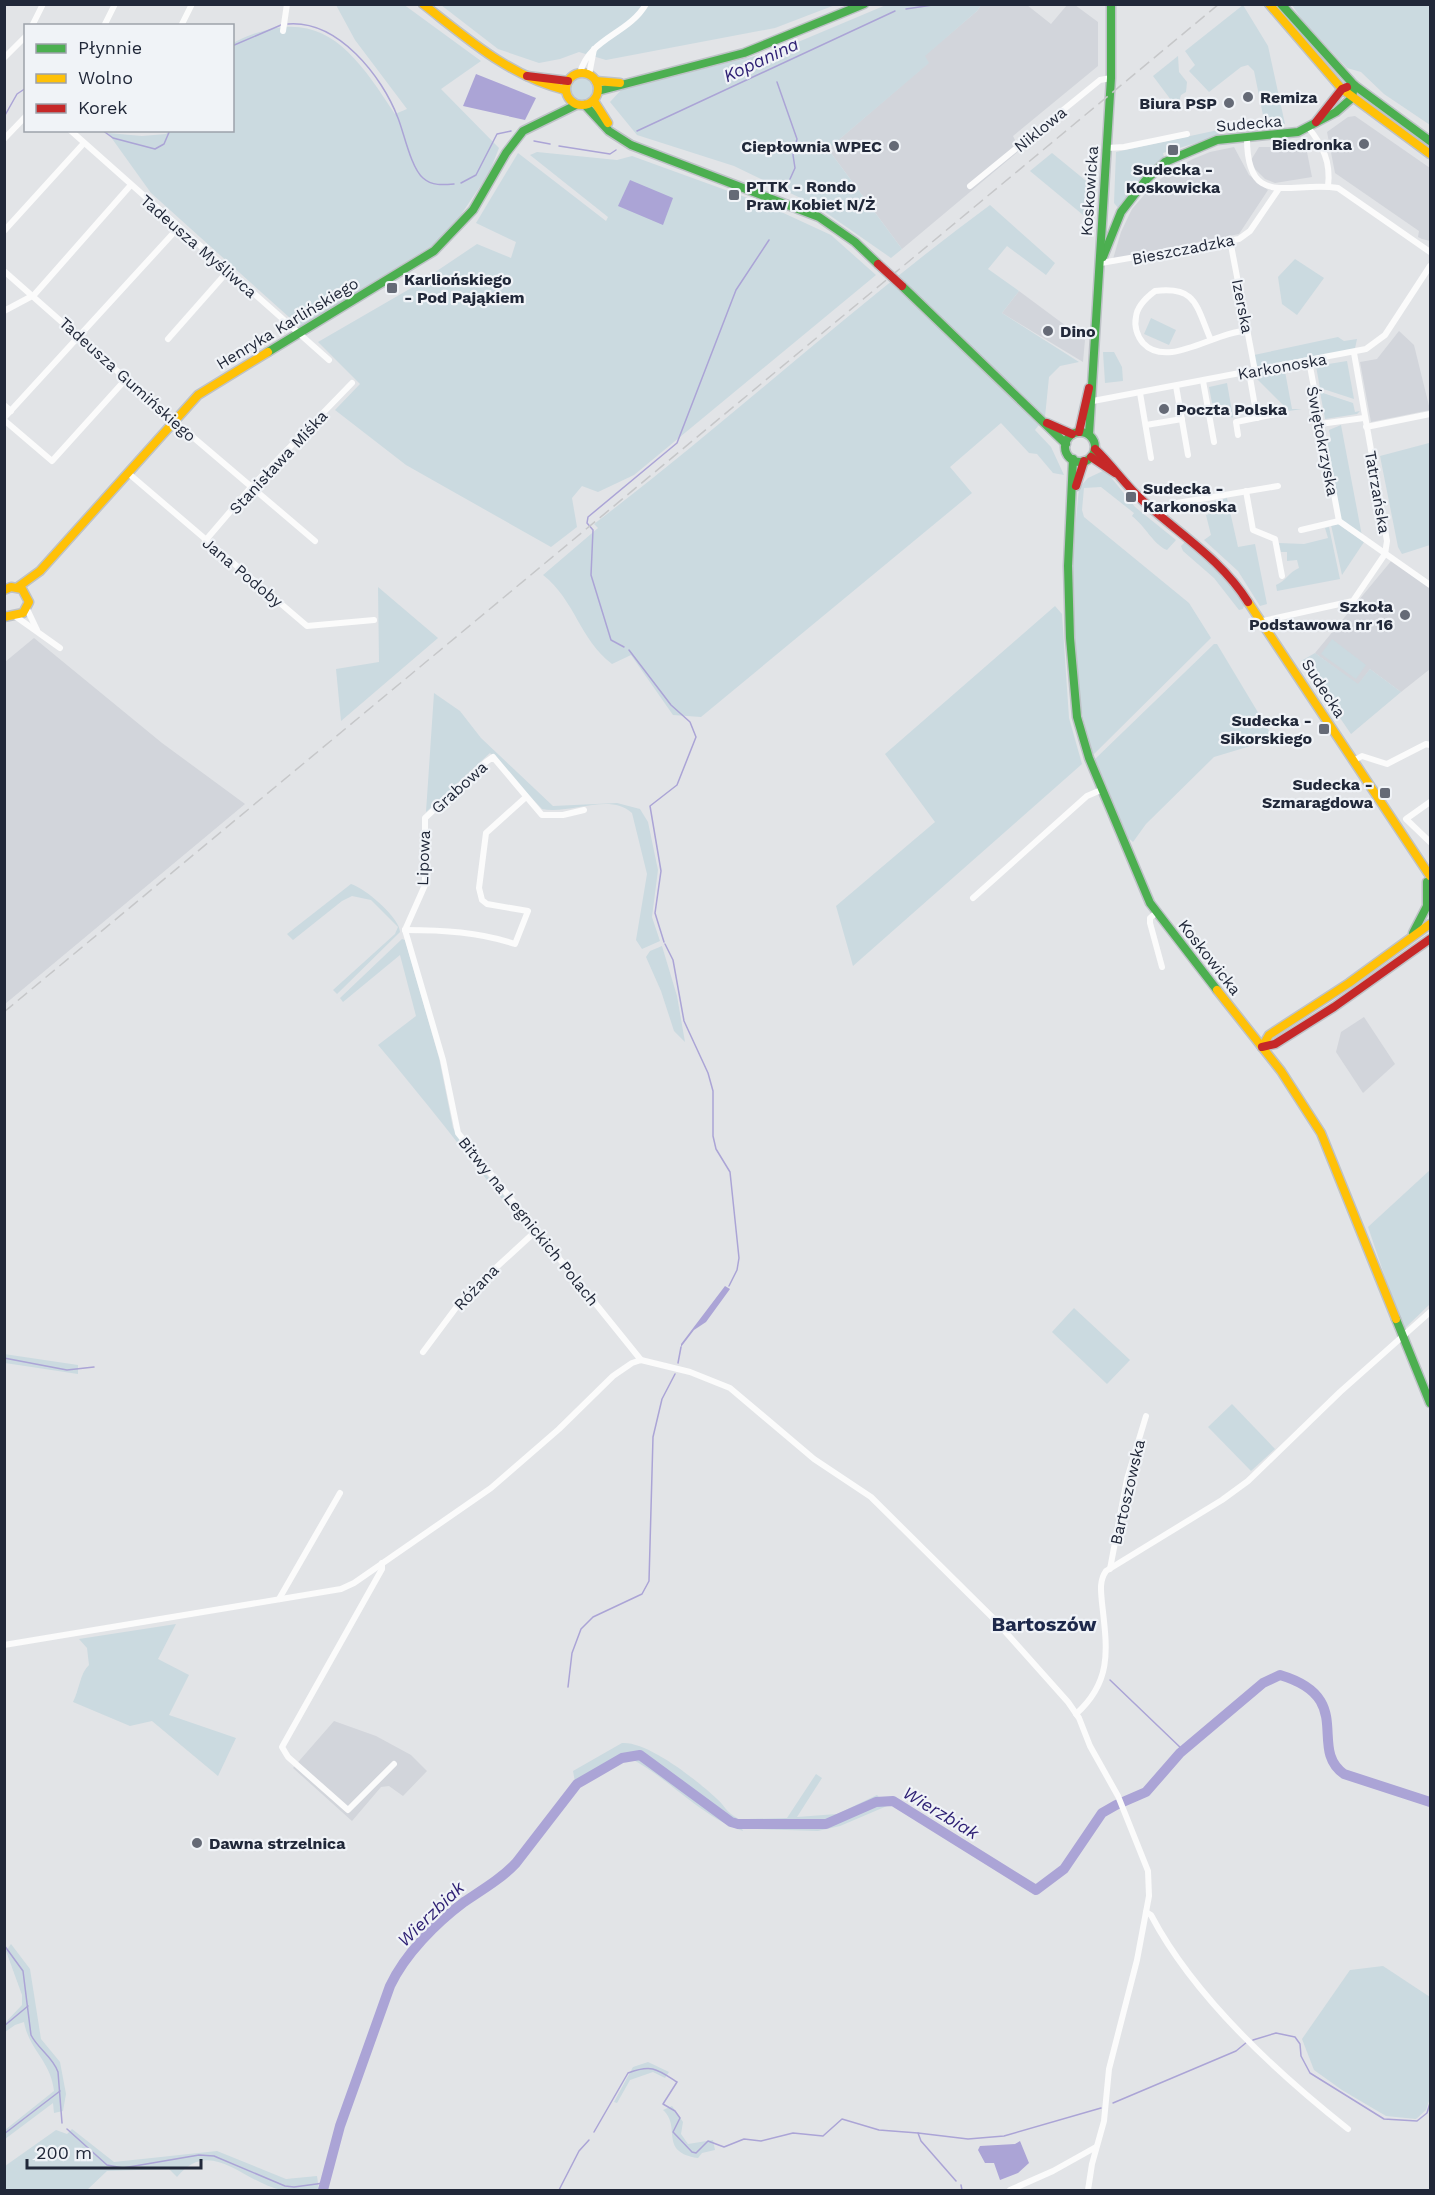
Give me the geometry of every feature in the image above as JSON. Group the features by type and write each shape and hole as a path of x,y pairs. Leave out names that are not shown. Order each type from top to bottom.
{"street":[{"path":"33,24 43,4"},
{"path":"105,24 115,4"},
{"path":"182,24 192,4"},
{"path":"283,31 287,4"},
{"path":"423,4 518,74 537,84 565,90 605,121 620,137 642,151 788,203 819,217 855,242 969,349 1036,417 1065,444 1066,451 1072,459 1090,456 1089,434 1076,433 1036,417"},
{"path":"646,4 635,19 594,49 588,76 598,91 620,83 744,53 864,4"},
{"name":"Koskowicka","path":"1089,434 1093,401 1091,379 1101,264 1111,78 1111,4"},
{"path":"1269,4 1376,104 1431,141"},
{"path":"1281,4 1290,23 1342,89 1431,154"},
{"path":"4,58 24,38"},
{"path":"518,74 554,81 568,81 588,76 620,83"},
{"name":"Niklowa","path":"970,186 1100,80 1111,78"},
{"path":"565,90 568,81"},
{"path":"1328,186 1329,171 1325,153 1312,125 1342,89 1354,85"},
{"path":"1352,98 1354,85"},
{"name":"Henryka Karlińskiego","path":"18,587 40,571 205,390 434,251 460,226 477,203 506,153 523,130 581,103 598,91"},
{"name":"Sudecka","path":"1101,264 1115,223 1145,181 1177,155 1217,140 1291,134 1336,112 1352,98"},
{"path":"4,139 24,118"},
{"name":"Tadeusza Myśliwca","path":"72,132 130,186 329,360"},
{"path":"1107,148 1124,147 1187,134"},
{"path":"1247,136 1247,160 1258,179 1278,190 1328,186 1338,188 1431,252"},
{"path":"4,231 84,143"},
{"path":"4,311 34,296 130,186"},
{"name":"Bieszczadzka","path":"1101,264 1244,236 1250,231 1278,190"},
{"path":"1367,207 1371,200"},
{"path":"1103,213 1115,223"},
{"path":"126,379 52,461 4,419 178,228"},
{"name":"Izerska","path":"1230,240 1248,331 1257,418"},
{"name":"Karkonoska","path":"1093,401 1354,353 1382,339 1431,266"},
{"name":"Tadeusza Gumińskiego","path":"4,271 80,336 174,422 315,541"},
{"path":"168,339 228,271"},
{"path":"1210,338 1195,304 1186,293 1175,289 1155,291 1137,313 1136,327 1141,340 1158,352 1172,353 1227,332 1248,331"},
{"name":"Tatrzańska","path":"1263,621 1353,601 1385,554 1387,541 1383,510 1364,418 1354,353"},
{"name":"Świętokrzyska","path":"1309,361 1339,521"},
{"name":"Koskowicka","path":"1076,433 1091,379"},
{"path":"1203,381 1214,442"},
{"name":"Stanisława Miśka","path":"205,541 252,486 352,383"},
{"path":"1176,386 1188,455"},
{"path":"1140,393 1151,458"},
{"path":"4,405 11,411"},
{"path":"1239,435 1236,422 1276,414"},
{"path":"1366,427 1431,414"},
{"path":"1146,425 1182,418"},
{"path":"1320,424 1364,418"},
{"path":"1065,444 1076,433"},
{"name":"Koskowicka","path":"1073,499 1090,456"},
{"name":"Sudecka","path":"1090,456 1123,478 1140,500 1222,567 1263,621 1430,879"},
{"name":"Koskowicka","path":"1072,459 1073,499 1068,566 1074,693 1082,736 1101,790 1143,891 1156,913 1272,1059 1300,1097 1321,1133 1431,1403"},
{"name":"Jana Podoby","path":"128,473 307,626 374,620"},
{"path":"1160,516 1173,504 1278,486"},
{"path":"1246,491 1253,530 1275,539 1282,576"},
{"path":"1301,530 1339,521 1431,585"},
{"name":"Henryka Karlińskiego","path":"28,596 40,571"},
{"path":"6,589 18,587 28,596 27,609 37,630"},
{"path":"9,615 27,609"},
{"path":"9,615 37,630 60,648"},
{"path":"1353,761 1362,756 1387,764 1426,744 1431,745"},
{"name":"Grabowa","path":"424,818 493,757 526,797"},
{"path":"973,898 1086,795 1101,790"},
{"path":"405,930 454,931 496,938 515,944 528,911 487,904 482,900 479,888 486,833 526,797 542,815 563,815 584,810"},
{"path":"1431,802 1406,819 1431,842"},
{"name":"Lipowa","path":"405,930 425,885 424,818"},
{"path":"1409,939 1425,913 1430,879"},
{"path":"1156,913 1150,918 1150,923 1162,967"},
{"path":"1262,1047 1269,1035 1333,995 1431,924"},
{"name":"Bitwy na Legnickich Polach","path":"405,930 443,1060 458,1134 641,1360"},
{"path":"1262,1047 1275,1044 1426,945 1431,939"},
{"path":"1250,1032 1269,1035"},
{"path":"1272,1059 1275,1044"},
{"name":"Różana","path":"423,1352 464,1297 537,1230"},
{"path":"1110,1569 1222,1500 1248,1481 1320,1410 1431,1312"},
{"path":"4,1645 341,1589 491,1488 559,1429 613,1376 632,1363 641,1360 690,1372 730,1388 814,1459 871,1497 993,1618 1076,1714 1090,1746 1123,1807 1129,1829 1148,1871 1150,1888 1137,1960 1109,2069 1105,2113 1088,2190"},
{"name":"Bartoszowska","path":"1076,1714 1095,1693 1105,1669 1106,1648 1101,1588 1103,1576 1110,1569 1127,1479 1146,1416"},
{"path":"279,1599 340,1493"},
{"path":"382,1563 382,1569 282,1747 288,1757 348,1810 394,1764"},
{"path":"1146,1912 1152,1915 1180,1963 1223,2014 1295,2085 1348,2129"},
{"path":"1010,2190 1060,2168 1096,2147"}],"shaded area":[{"path":"403,4 481,61 441,89 499,148 489,173 446,237 300,327 151,193 108,133 142,136 168,132 234,132 234,43 263,31 288,27 310,29 330,38 347,51 364,69 395,114 407,109 355,40 336,5"},
{"path":"441,5 835,5 775,28 606,60 579,52 539,63 498,49"},
{"path":"886,5 981,5 925,56 929,63 828,149 902,249 891,258 815,205 734,166 637,135 610,102 622,89 779,50"},
{"path":"981,5 1027,5 1051,24 1067,5 1075,5 1098,22 1098,66 1013,136 1020,150 902,249 828,149 928,63 924,56 977,11"},
{"path":"1243,5 1268,46 1285,124 1265,125 1254,71 1248,65 1241,67 1209,92 1189,71 1195,65 1185,51"},
{"path":"1292,5 1430,5 1430,125 1384,94 1361,72 1347,68 1303,21"},
{"path":"1178,56 1179,72 1187,82 1186,92 1181,95 1177,108 1153,76"},
{"path":"476,74 536,98 525,120 463,106"},
{"path":"582,78 590,81 593,89 590,97 582,100 574,97 571,89 574,81"},
{"path":"1355,116 1430,168 1430,241 1418,237 1419,231 1335,173 1327,132 1348,117"},
{"path":"1218,130 1219,136 1163,153 1164,157 1135,187 1119,209 1114,203 1116,152"},
{"path":"1234,147 1249,175 1268,190 1239,234 1113,259 1121,232 1132,209 1152,186 1172,170 1193,159 1210,152"},
{"path":"1259,147 1306,147 1312,177 1275,183 1265,179 1255,169 1251,160"},
{"path":"537,152 617,160 632,156 764,204 831,235 876,275 634,475 598,492 582,486 572,498 577,527 551,547 406,465 335,410 360,384 318,342 413,287 477,244 511,258 516,242 476,223 518,153 606,221 608,217 530,155"},
{"path":"1052,153 1096,189 1094,224 1030,171"},
{"path":"630,180 673,198 663,225 618,206"},
{"path":"990,205 1055,263 1046,275 1007,246 988,269 1019,291 1002,313 1079,362 1060,366 1049,377 1045,417 1035,430 1051,447 1064,475 1053,473 1037,454 1029,453 1001,423 950,467 972,493 701,717 673,715 631,655 612,664 601,654 563,596 543,575 598,528 594,524 694,445 889,283"},
{"path":"1295,259 1324,278 1297,315 1282,304 1278,277"},
{"path":"1019,291 1085,340 1083,362 1002,313"},
{"path":"1151,318 1176,330 1169,345 1144,334"},
{"path":"1399,331 1414,345 1430,410 1371,422 1360,362 1377,359"},
{"path":"1338,337 1344,341 1357,339 1354,353 1256,370 1254,355"},
{"path":"1103,352 1114,352 1122,367 1123,381 1105,383"},
{"path":"1347,361 1354,399 1320,388 1316,366"},
{"path":"1284,366 1292,409 1302,409 1289,411 1251,373"},
{"path":"1227,383 1232,418 1224,408 1212,403 1209,387"},
{"path":"1320,392 1353,403 1355,412 1360,411 1357,414 1325,419"},
{"path":"1341,425 1362,536 1340,520 1325,444 1331,441 1329,430"},
{"path":"1430,438 1430,545 1402,554 1398,547 1380,456 1429,443"},
{"path":"1105,470 1135,507 1176,540 1167,550 1162,548 1132,516 1134,513 1101,487 1084,488 1082,510 1084,517 1189,603 1211,638 1094,754 1090,751 1079,698 1071,571 1079,488 1088,478"},
{"path":"1227,498 1238,547 1255,544 1267,604 1260,606 1238,571 1204,540 1211,535 1206,515 1215,512 1213,502"},
{"path":"1338,524 1364,542 1342,575 1331,525"},
{"path":"1329,527 1340,579 1277,591 1276,585 1299,568 1297,560 1287,561 1287,552 1281,552 1279,543 1304,544 1328,538 1325,528"},
{"path":"1185,542 1223,575 1245,603 1243,609 1239,610 1214,578 1183,551 1181,546"},
{"name":"Szkoła Podstawowa nr 16","path":"1392,560 1430,586 1430,669 1401,692 1370,669 1358,685 1315,653"},
{"path":"378,587 438,638 341,721 336,669 379,662"},
{"path":"1055,606 1062,614 1069,718 1082,764 853,966 836,906 935,822 885,754"},
{"path":"34,638 162,743 245,804 5,1004 5,662"},
{"path":"1332,639 1366,665 1356,679 1321,654"},
{"path":"1214,644 1217,644 1274,739 1214,757 1146,824 1133,842 1125,835 1094,760"},
{"path":"1315,653 1358,684 1370,669 1401,692 1351,734 1301,661"},
{"path":"434,693 460,711 481,738 553,806 617,803 640,809 648,822 658,870 652,917 660,941 642,949 636,940 647,874 632,813 623,807 601,804 553,810 542,809 490,753 426,812"},
{"path":"351,884 365,891 381,904 394,919 398,926 400,932 337,994 333,990 395,934 398,927 371,900 352,896 342,901 293,940 287,934"},
{"path":"402,939 405,940 439,1058 453,1128 479,1166 532,1230 529,1232 378,1045 416,1016 400,955 343,1002 340,998"},
{"path":"662,946 677,996 685,1042 674,1031 661,991 646,957 650,951"},
{"path":"1364,1017 1395,1064 1363,1093 1336,1052 1341,1032"},
{"path":"1430,1170 1430,1304 1403,1330 1368,1227"},
{"path":"725,1286 730,1289 706,1322 694,1330 681,1347 681,1344"},
{"path":"1074,1308 1130,1360 1107,1384 1052,1332"},
{"path":"4,1354 78,1365 78,1374 5,1363"},
{"path":"1232,1404 1275,1449 1251,1471 1208,1427"},
{"path":"176,1624 158,1659 189,1675 169,1715 236,1738 218,1776 152,1721 130,1726 73,1702 89,1665 87,1648 79,1639"},
{"path":"334,1721 376,1736 411,1755 427,1771 403,1796 389,1786 381,1787 352,1821 293,1768"},
{"path":"622,1743 645,1748 685,1773 709,1791 737,1818 743,1831 713,1817 659,1776 630,1758 600,1768 575,1782 573,1771"},
{"path":"816,1774 822,1778 797,1817 837,1814 877,1795 887,1806 840,1826 818,1831 757,1829 747,1819 787,1818"},
{"path":"11,1944 30,1969 41,2039 60,2062 66,2094 63,2111 54,2113 53,2103 5,2139 5,2130 54,2091 49,2072 30,2040 24,2022 5,2032 5,2023 22,2005 22,1995 6,1951"},
{"path":"1383,1966 1430,1997 1430,2098 1426,2110 1416,2119 1386,2116 1342,2090 1314,2070 1302,2039 1350,1970"},
{"path":"648,2062 669,2072 665,2078 653,2072 630,2080 617,2103 614,2102 633,2067"},
{"path":"672,2106 683,2122 681,2134 688,2144 713,2140 715,2150 702,2153 698,2158 678,2150 674,2145 671,2124 663,2110"},
{"path":"72,2129 114,2162 217,2151 286,2179 317,2176 319,2190 282,2190 268,2186 215,2161 203,2160 190,2165 177,2177 169,2169 107,2171 87,2190 5,2190 5,2166 56,2130 67,2134"},
{"path":"1020,2141 1029,2163 1018,2173 1000,2180 994,2163 985,2163 978,2150 980,2146 1015,2144"}],"waterway":[{"name":"Kopanina","path":"906,9 939,4"},
{"name":"Kopanina","path":"637,131 895,11"},
{"name":"Kopanina","path":"288,24 306,25 324,31 341,41 356,54 381,85 391,102 411,159 419,173 426,181 434,184 454,184"},
{"name":"Kopanina","path":"234,45 281,25"},
{"path":"777,82 797,139 793,155 795,168 790,179"},
{"name":"Kopanina","path":"4,117 17,94 24,89"},
{"name":"Kopanina","path":"461,183 476,175 497,134 511,131"},
{"name":"Kopanina","path":"105,132 113,138 155,149 164,144 169,132"},
{"name":"Kopanina","path":"534,141 550,144"},
{"name":"Kopanina","path":"559,146 610,154 616,150"},
{"path":"624,647 611,640 591,575 593,530 587,523 588,517 677,443 736,290 769,240"},
{"path":"629,650 671,705 690,722 696,737 677,785 650,806 661,871 655,913 664,942"},
{"path":"665,944 673,960 684,1021 708,1073 713,1091 713,1136 716,1149 730,1172 739,1258 737,1270 729,1286"},
{"path":"678,1363 681,1347"},
{"path":"4,1358 67,1370 94,1367"},
{"path":"568,1687 572,1653 581,1629 593,1617 642,1594 649,1581 653,1437 662,1399 675,1374"},
{"name":"Wierzbiak","path":"323,2190 340,2126 390,1986 404,1962 443,1919 516,1863 577,1784 622,1758 640,1755 731,1822 738,1824 826,1824 876,1802 893,1801 1036,1890 1064,1869 1102,1813 1146,1792 1180,1753 1263,1683 1280,1675 1303,1685 1317,1697 1324,1710 1327,1723 1329,1751 1334,1763 1344,1774 1430,1802"},
{"path":"1110,1680 1183,1750"},
{"path":"4,1945 23,1971 31,2035 53,2062 58,2072 62,2123"},
{"path":"4,2026 28,2006"},
{"path":"1253,2040 1276,2033 1295,2037 1300,2044 1301,2056 1310,2073 1384,2119 1417,2121 1427,2113 1430,2103"},
{"path":"1113,2103 1236,2051 1247,2042"},
{"path":"594,2132 628,2073 649,2068 677,2082 663,2104 675,2111 680,2118 673,2132 692,2152 696,2153 708,2141 724,2147 744,2139 761,2141 793,2133 823,2136 842,2119 879,2130 918,2133"},
{"path":"4,2134 60,2091"},
{"path":"956,2181 921,2141 918,2133 968,2139 1004,2136 1101,2108"},
{"path":"67,2129 107,2165 123,2168 199,2155 214,2156 285,2186 324,2183"},
{"path":"559,2190 579,2151 589,2140"},
{"path":"961,2185 962,2190"}],"railway":[{"path":"4,1012 1219,4"}],"traffic: fast":[{"path":"598,91 744,53 864,4"},
{"path":"1089,434 1111,78 1111,4"},
{"path":"1281,4 1354,85 1430,141"},
{"path":"1103,257 1121,212 1145,181 1165,162 1217,140 1298,132 1336,112 1352,98 1354,85"},
{"path":"268,352 434,251 473,210 506,153 523,131 576,105"},
{"path":"585,105 609,131 631,145 819,217 855,242 878,264"},
{"path":"902,286 1066,444"},
{"path":"1080,432 1086,433 1094,441 1095,447 1094,453 1086,461 1080,462 1074,461 1066,453 1065,447 1066,441 1074,433 1080,432"},
{"path":"1073,459 1068,566 1070,638 1077,717 1089,758 1150,903 1217,990"},
{"path":"1413,933 1427,906 1427,882"},
{"path":"1396,1319 1430,1403"}],"traffic: slow":[{"path":"423,4 507,66 545,84 565,90"},
{"path":"1269,4 1342,89 1430,154"},
{"path":"582,73 594,77 598,89 594,101 582,105 570,101 566,89 570,77 582,73"},
{"path":"596,81 620,83"},
{"path":"594,101 608,123"},
{"path":"18,587 40,571 198,395 268,352"},
{"path":"4,590 11,587 22,589 29,602 23,613 4,617"},
{"path":"1248,602 1430,876"},
{"path":"1262,1047 1269,1035 1349,983 1430,924"},
{"path":"1217,990 1281,1071 1321,1133 1396,1319"}],"traffic: jam":[{"path":"527,76 568,81"},
{"path":"1316,122 1342,89 1347,87"},
{"path":"878,264 902,286"},
{"path":"1079,432 1089,388"},
{"path":"1047,423 1072,434"},
{"path":"1095,449 1136,494 1212,560 1248,602"},
{"path":"1091,457 1115,473"},
{"path":"1076,486 1084,461"},
{"path":"1262,1047 1275,1044 1334,1007 1430,939"}],"place":[{"name":"Remiza","path":"1248,97"},
{"name":"Biura PSP","path":"1229,103"},
{"name":"Biedronka","path":"1364,144"},
{"name":"Ciepłownia WPEC","path":"894,146"},
{"name":"Sudecka - Koskowicka","path":"1173,150"},
{"name":"PTTK - Rondo Praw Kobiet N/Ż","path":"734,195"},
{"name":"Karliońskiego - Pod Pająkiem","path":"392,288"},
{"name":"Dino","path":"1048,331"},
{"name":"Poczta Polska","path":"1164,409"},
{"name":"Sudecka - Karkonoska","path":"1131,497"},
{"name":"Szkoła Podstawowa nr 16","path":"1405,615"},
{"name":"Sudecka - Sikorskiego","path":"1324,729"},
{"name":"Sudecka - Szmaragdowa","path":"1385,793"},
{"name":"Dawna strzelnica","path":"197,1843"}],"district":[{"name":"Bartoszów","path":"1044,1624"}]}
